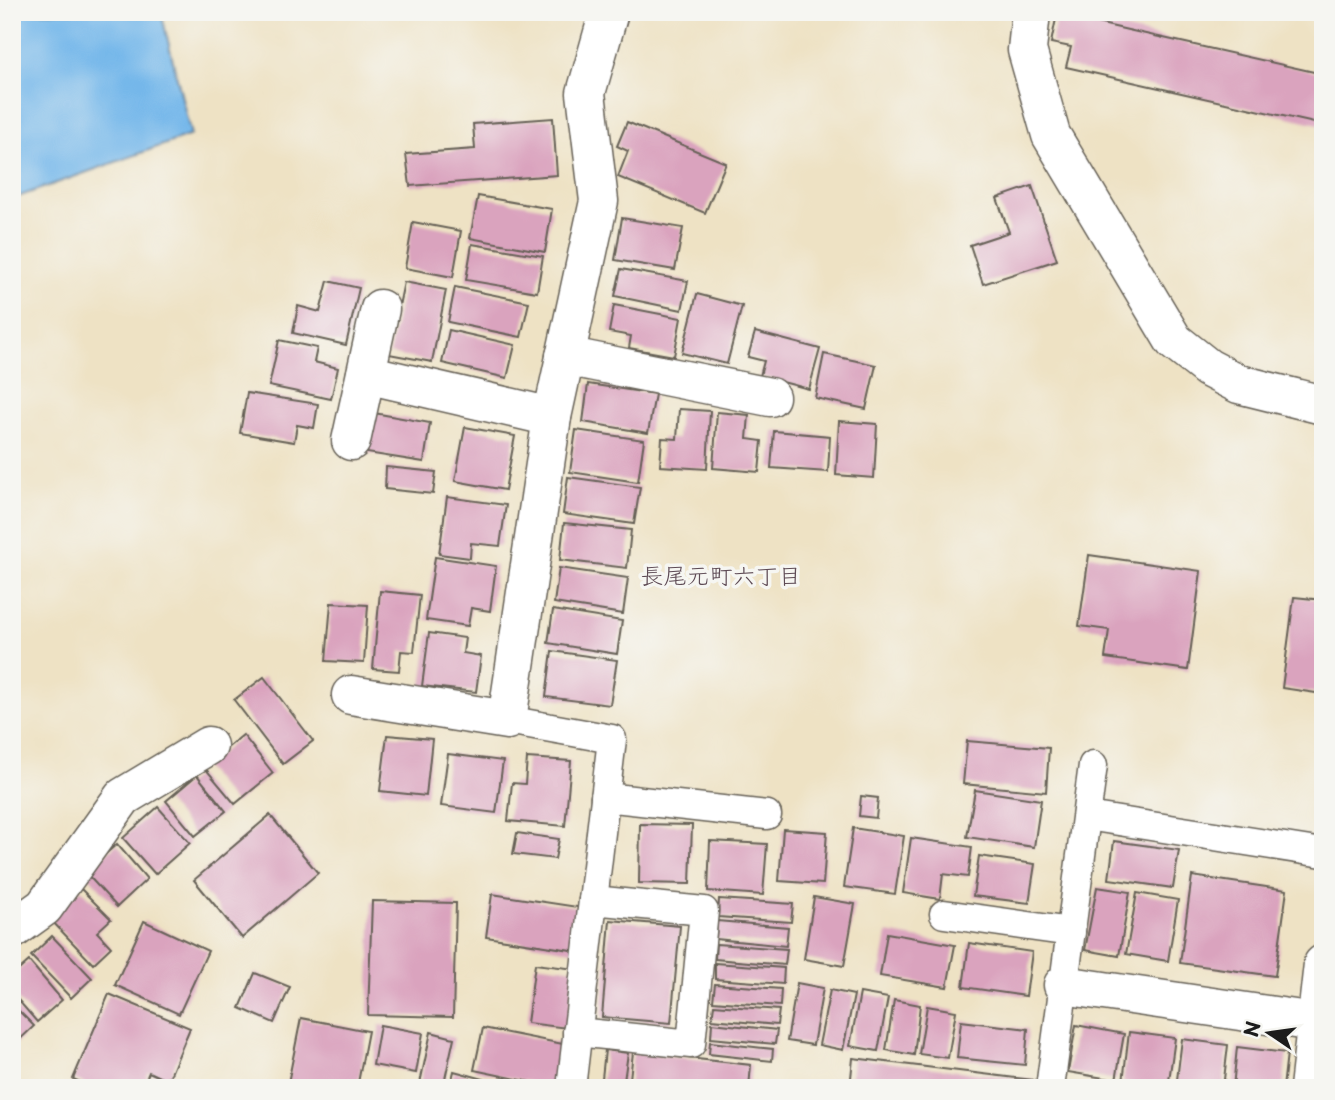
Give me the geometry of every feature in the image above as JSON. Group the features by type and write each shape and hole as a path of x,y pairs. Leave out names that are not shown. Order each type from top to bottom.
{"street":[{"path":"351,695 507,720 552,417 599,201 586,93 609,12"},
{"path":"1030,13 1027,50 1051,135 1174,341 1208,368 1239,384 1323,405"},
{"path":"352,441 380,309"},
{"path":"565,356 769,397"},
{"path":"366,374 552,417"},
{"path":"12,930 44,907 123,797 208,746"},
{"path":"1309,1088 1323,964"},
{"path":"1063,985 1315,1022"}],"lane":[{"path":"507,720 612,739 571,1088"},
{"path":"1049,1088 1093,765"},
{"path":"605,797 767,815"},
{"path":"1087,816 1323,853"},
{"path":"577,1032 691,1044 704,911 593,900"},
{"path":"944,914 1071,932"}],"water":[{"path":"12,12 161,12 191,135 12,199"}],"building":[{"path":"1057,14 1323,74 1323,125 1066,67 1071,47 1051,43"},
{"path":"553,118 557,175 410,186 406,154 475,149 473,124"},
{"path":"627,122 726,163 705,213 618,177 628,151 617,146"},
{"path":"1032,186 1057,260 983,284 970,245 1009,232 997,198"},
{"path":"478,196 552,209 545,252 470,238"},
{"path":"622,218 683,228 675,270 615,260"},
{"path":"413,222 461,231 453,277 405,268"},
{"path":"472,244 543,256 537,292 466,280"},
{"path":"621,269 688,281 682,310 615,296"},
{"path":"328,281 359,288 346,345 293,333 298,306 320,312"},
{"path":"404,282 446,290 432,362 389,354"},
{"path":"455,287 529,302 521,337 448,322"},
{"path":"697,294 742,306 727,364 682,353"},
{"path":"614,305 681,318 674,356 629,348 631,336 609,332"},
{"path":"449,330 515,345 507,378 442,363"},
{"path":"755,332 820,349 809,389 760,376 764,361 748,357"},
{"path":"279,340 317,348 314,362 338,368 331,399 269,386"},
{"path":"824,354 876,365 866,409 815,398"},
{"path":"588,384 655,394 648,433 583,422"},
{"path":"247,393 318,404 314,428 297,425 294,442 240,433"},
{"path":"679,409 710,411 707,469 660,466 662,438 677,439"},
{"path":"717,412 749,415 747,439 762,441 759,472 713,468"},
{"path":"374,413 430,423 424,462 367,453"},
{"path":"839,421 877,424 874,478 836,475"},
{"path":"465,427 515,436 505,490 455,481"},
{"path":"576,430 644,440 638,482 570,472"},
{"path":"774,431 830,436 828,472 771,468"},
{"path":"386,467 436,472 433,494 385,489"},
{"path":"568,477 640,487 634,524 563,514"},
{"path":"447,497 506,505 500,546 471,543 470,558 439,554"},
{"path":"564,523 631,530 627,568 560,560"},
{"path":"1089,555 1201,571 1188,670 1105,658 1109,630 1079,626"},
{"path":"435,557 496,566 490,611 471,608 468,626 426,620"},
{"path":"559,568 628,578 623,614 554,603"},
{"path":"380,591 420,595 414,652 401,651 399,671 373,669"},
{"path":"1294,597 1323,600 1323,694 1282,688"},
{"path":"331,603 368,605 364,663 326,661"},
{"path":"553,610 622,621 617,654 548,643"},
{"path":"429,633 465,638 463,653 481,656 476,692 422,686"},
{"path":"552,651 617,660 610,705 546,697"},
{"path":"264,677 313,741 283,764 234,700"},
{"path":"243,735 273,773 235,804 204,767"},
{"path":"387,735 432,739 426,796 380,791"},
{"path":"967,741 1049,748 1046,792 963,784"},
{"path":"448,754 503,761 496,813 441,806"},
{"path":"527,758 571,761 565,826 508,821 512,783 525,784"},
{"path":"197,775 226,811 195,836 166,801"},
{"path":"975,790 1041,800 1034,847 967,837"},
{"path":"861,796 878,798 876,818 859,816"},
{"path":"158,807 190,843 155,874 123,838"},
{"path":"270,815 318,873 242,938 194,880"},
{"path":"640,824 692,825 690,884 639,883"},
{"path":"853,828 904,836 895,894 844,887"},
{"path":"783,829 827,832 823,884 779,881"},
{"path":"517,833 559,839 555,859 513,854"},
{"path":"911,838 972,847 968,877 943,874 940,899 903,893"},
{"path":"710,841 767,844 763,895 708,891"},
{"path":"1114,841 1179,850 1173,888 1109,879"},
{"path":"117,844 147,879 117,907 85,872"},
{"path":"979,856 1035,864 1029,903 973,896"},
{"path":"1192,876 1287,890 1275,976 1180,963"},
{"path":"1097,887 1130,892 1119,956 1085,950"},
{"path":"81,889 111,919 97,932 111,947 93,964 50,919"},
{"path":"1137,893 1178,900 1168,961 1126,954"},
{"path":"492,894 584,908 578,951 486,937"},
{"path":"814,897 855,904 844,966 804,959"},
{"path":"719,899 793,904 791,922 718,917"},
{"path":"372,901 456,903 453,1017 368,1015"},
{"path":"610,920 680,926 671,1023 602,1017"},
{"path":"144,921 208,951 179,1014 115,985"},
{"path":"717,921 788,927 786,946 716,939"},
{"path":"887,933 955,945 947,987 880,976"},
{"path":"52,936 92,978 71,998 31,956"},
{"path":"969,943 1032,952 1026,996 963,987"},
{"path":"716,944 787,949 785,965 715,959"},
{"path":"29,961 62,1000 37,1022 12,993 12,976"},
{"path":"715,963 784,968 783,984 715,979"},
{"path":"535,964 576,969 567,1028 527,1023"},
{"path":"255,973 290,987 274,1023 240,1008"},
{"path":"797,983 823,988 813,1045 787,1041"},
{"path":"715,984 781,989 780,1006 713,1001"},
{"path":"830,990 854,995 843,1050 819,1045"},
{"path":"860,993 888,998 878,1051 850,1046"},
{"path":"109,994 190,1028 168,1081 149,1072 142,1088 95,1088 73,1079"},
{"path":"894,1000 920,1005 914,1055 886,1050"},
{"path":"12,1004 34,1026 12,1047"},
{"path":"714,1005 779,1010 777,1025 712,1019"},
{"path":"927,1006 956,1011 948,1058 919,1054"},
{"path":"301,1018 368,1031 357,1088 287,1088"},
{"path":"961,1021 1028,1029 1025,1065 957,1058"},
{"path":"712,1023 777,1030 775,1044 711,1038"},
{"path":"380,1025 423,1033 416,1073 373,1065"},
{"path":"1076,1025 1124,1034 1116,1080 1068,1072"},
{"path":"483,1028 568,1045 559,1088 474,1070"},
{"path":"431,1032 454,1038 443,1088 419,1088"},
{"path":"1129,1032 1175,1038 1168,1088 1123,1082"},
{"path":"1182,1039 1228,1045 1223,1088 1176,1088"},
{"path":"710,1042 773,1049 772,1061 709,1054"},
{"path":"1237,1047 1287,1053 1283,1088 1233,1088"},
{"path":"605,1050 628,1053 623,1088 601,1088"},
{"path":"633,1052 751,1065 749,1088 629,1088"},
{"path":"853,1058 1033,1080 1033,1088 850,1088"},
{"path":"454,1071 513,1087 513,1088 450,1088"}],"district":[{"name":"長尾元町六丁目","path":"721,576"}]}
